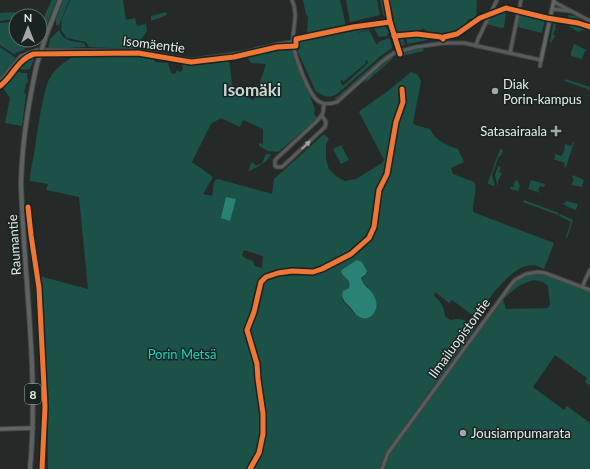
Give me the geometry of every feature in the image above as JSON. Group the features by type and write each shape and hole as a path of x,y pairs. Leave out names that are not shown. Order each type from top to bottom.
{"highway":[{"name":"Raumantie","path":"30,469 33,428 32,360 21,184 22,156 26,117 37,64 60,0"}],"main road":[{"path":"541,60 554,1"},
{"path":"0,430 33,428"}],"street":[{"path":"292,0 296,19 293,42 296,55 312,95 317,101 324,104 332,104 341,100 383,61 399,51 416,47 444,43 464,43 541,60 540,66"},
{"path":"476,45 497,0"},
{"path":"510,53 521,0"},
{"path":"554,1 571,12 590,21"},
{"path":"552,9 571,12"},
{"name":"Isomäentie","path":"0,81 21,56 37,50 139,51 191,60 242,53 293,42"},
{"path":"322,116 326,122 325,127 282,167 275,166 275,160 322,116 324,104"},
{"path":"582,287 590,270"},
{"name":"Ilmailuopistontie","path":"382,469 388,453 515,280 526,274 538,272 550,274 590,290"}],"green space":[{"path":"52,0 57,0 48,21 48,8"},
{"path":"63,0 69,0 59,25 56,25 56,20"},
{"path":"70,0 123,0 126,20 135,18 137,26 146,24 147,31 136,47 132,49 89,47 86,42 67,38 61,30 62,19"},
{"path":"303,0 340,0 346,26 349,26 296,37 296,35 307,34 308,16 306,15"},
{"path":"346,0 377,0 380,15 350,22"},
{"path":"380,0 385,0 388,13 384,17"},
{"path":"386,0 477,0 476,19 469,19 454,33 448,35 437,35 424,29 399,35 396,33 391,7 388,8"},
{"path":"505,10 516,12 516,14 506,12 504,27 502,28 486,24 491,15"},
{"path":"8,12 8,20 0,21 0,13"},
{"path":"166,12 167,15 151,21 151,16"},
{"path":"520,14 545,19 542,33 518,27"},
{"path":"568,15 575,16 590,26 569,20"},
{"path":"554,20 567,22 568,26 558,21 553,34 555,36 551,43 550,42"},
{"path":"8,22 8,48 26,48 24,50 14,54 0,45 0,23"},
{"path":"569,23 588,28 578,32 570,27"},
{"path":"384,24 389,32 387,36 379,37 374,28 358,33 369,30 377,45 380,41 389,38 392,48 337,94 328,97 322,95 315,90 298,52 297,42 299,40 354,28","holes":["367,60 368,63 343,86 340,81 342,80 343,82 366,63 365,61"]},
{"path":"59,30 66,39 84,43 86,47 48,49 50,39"},
{"path":"414,36 433,39 407,44 407,38"},
{"path":"400,37 403,38 405,45 399,47 396,39"},
{"path":"574,44 587,50 585,51 582,59 571,56"},
{"path":"0,47 16,58 0,79"},
{"name":"Porin Metsä","path":"278,48 292,49 315,109 314,114 318,118 278,152 268,151 259,146 259,143 263,143 263,129 243,120 240,127 221,118 211,124 192,162 213,177 203,194 212,196 214,183 216,179 218,179 272,194 274,179 323,135 329,139 326,144 326,159 329,169 337,177 345,181 356,179 382,163 384,160 359,112 411,72 418,75 421,81 413,123 415,125 430,129 435,137 442,142 458,149 464,162 451,168 453,174 474,182 475,189 473,212 554,243 544,269 532,265 524,266 516,271 500,285 475,317 452,300 449,303 435,292 434,296 442,304 445,316 450,320 464,320 476,327 400,433 401,434 510,285 521,276 538,272 590,290 590,386 585,382 587,378 555,355 533,387 564,410 567,406 590,423 590,469 48,469 42,288 39,276 88,289 79,197 46,190 48,184 30,181 40,113 48,81 56,70 64,63 73,57 82,55 146,55 152,57 155,62 168,63 171,73 175,74 177,70 180,72 183,70 183,63 229,59 233,92 254,100 266,64 251,63 247,56","holes":["244,250 263,256 262,268 255,266 253,261 245,258 242,255","362,262 367,273 361,279 362,282 368,287 355,314 343,301 343,291 349,288 350,284 347,278","534,280 543,282 548,286 550,305 547,308 506,309 503,299 523,284"]},
{"path":"422,48 424,51 402,56 401,53"},
{"path":"391,51 338,99 334,98 337,97"},
{"path":"36,54 30,69 17,69 20,64 30,56"},
{"path":"392,57 393,58 365,83 367,78"},
{"path":"16,71 27,73 29,81 26,84 24,93 26,94 22,126 5,123 10,98 2,86"},
{"path":"565,79 590,87 590,90 565,81"},
{"path":"573,142 566,167 564,166 565,163 553,159 555,158 555,154 561,156 564,152 565,144 571,146"},
{"path":"341,145 349,160 341,164 333,149"},
{"path":"500,149 503,150 501,156 499,156 492,175 495,185 493,186 488,184 488,182"},
{"path":"266,154 271,154 267,160 261,165"},
{"path":"252,162 256,166 259,164 261,165 248,171"},
{"path":"498,166 501,167 499,172 502,173 498,181 498,188 495,175"},
{"path":"573,175 584,180 582,187 571,185 574,179 572,178"},
{"path":"517,180 520,186 518,191 510,189 510,187 513,187 515,181"},
{"path":"531,180 545,184 544,187 540,186 538,191 541,193 528,189"},
{"path":"524,200 559,213 558,215 523,202"},
{"path":"566,201 578,204 576,210 562,203 565,203"},
{"path":"560,214 573,220 567,238 566,237 571,222 559,216"}],"shaded area":[{"path":"226,197 236,199 230,221 221,218"},
{"path":"357,260 362,262 367,271 361,278 375,297 377,305 375,312 366,318 358,316 345,302 342,295 343,291 349,288 350,285 341,271"}],"cycle path":[{"path":"386,0 390,22 400,54"},
{"path":"394,36 417,34 441,37 443,39 444,37 457,34 480,18 506,8 547,18 578,23 590,27"},
{"path":"0,86 28,56 34,54 138,53 191,62 234,57 277,47 296,46 296,39 353,27 390,22"},
{"path":"250,469 259,453 263,434 263,414 257,364 247,330 254,312 261,282 266,277 278,273 292,271 313,272 322,269 351,254 369,238 374,227 379,190 387,174 396,122 403,102 402,89"},
{"path":"28,207 39,288 45,407 42,469"}],"place":[{"name":"Diak Porin-kampus","path":"495,91"},
{"name":"Satasairaala","path":"556,131"},
{"name":"Jousiampumarata","path":"463,433"}],"district":[{"name":"Isomäki","path":"252,89"}]}
